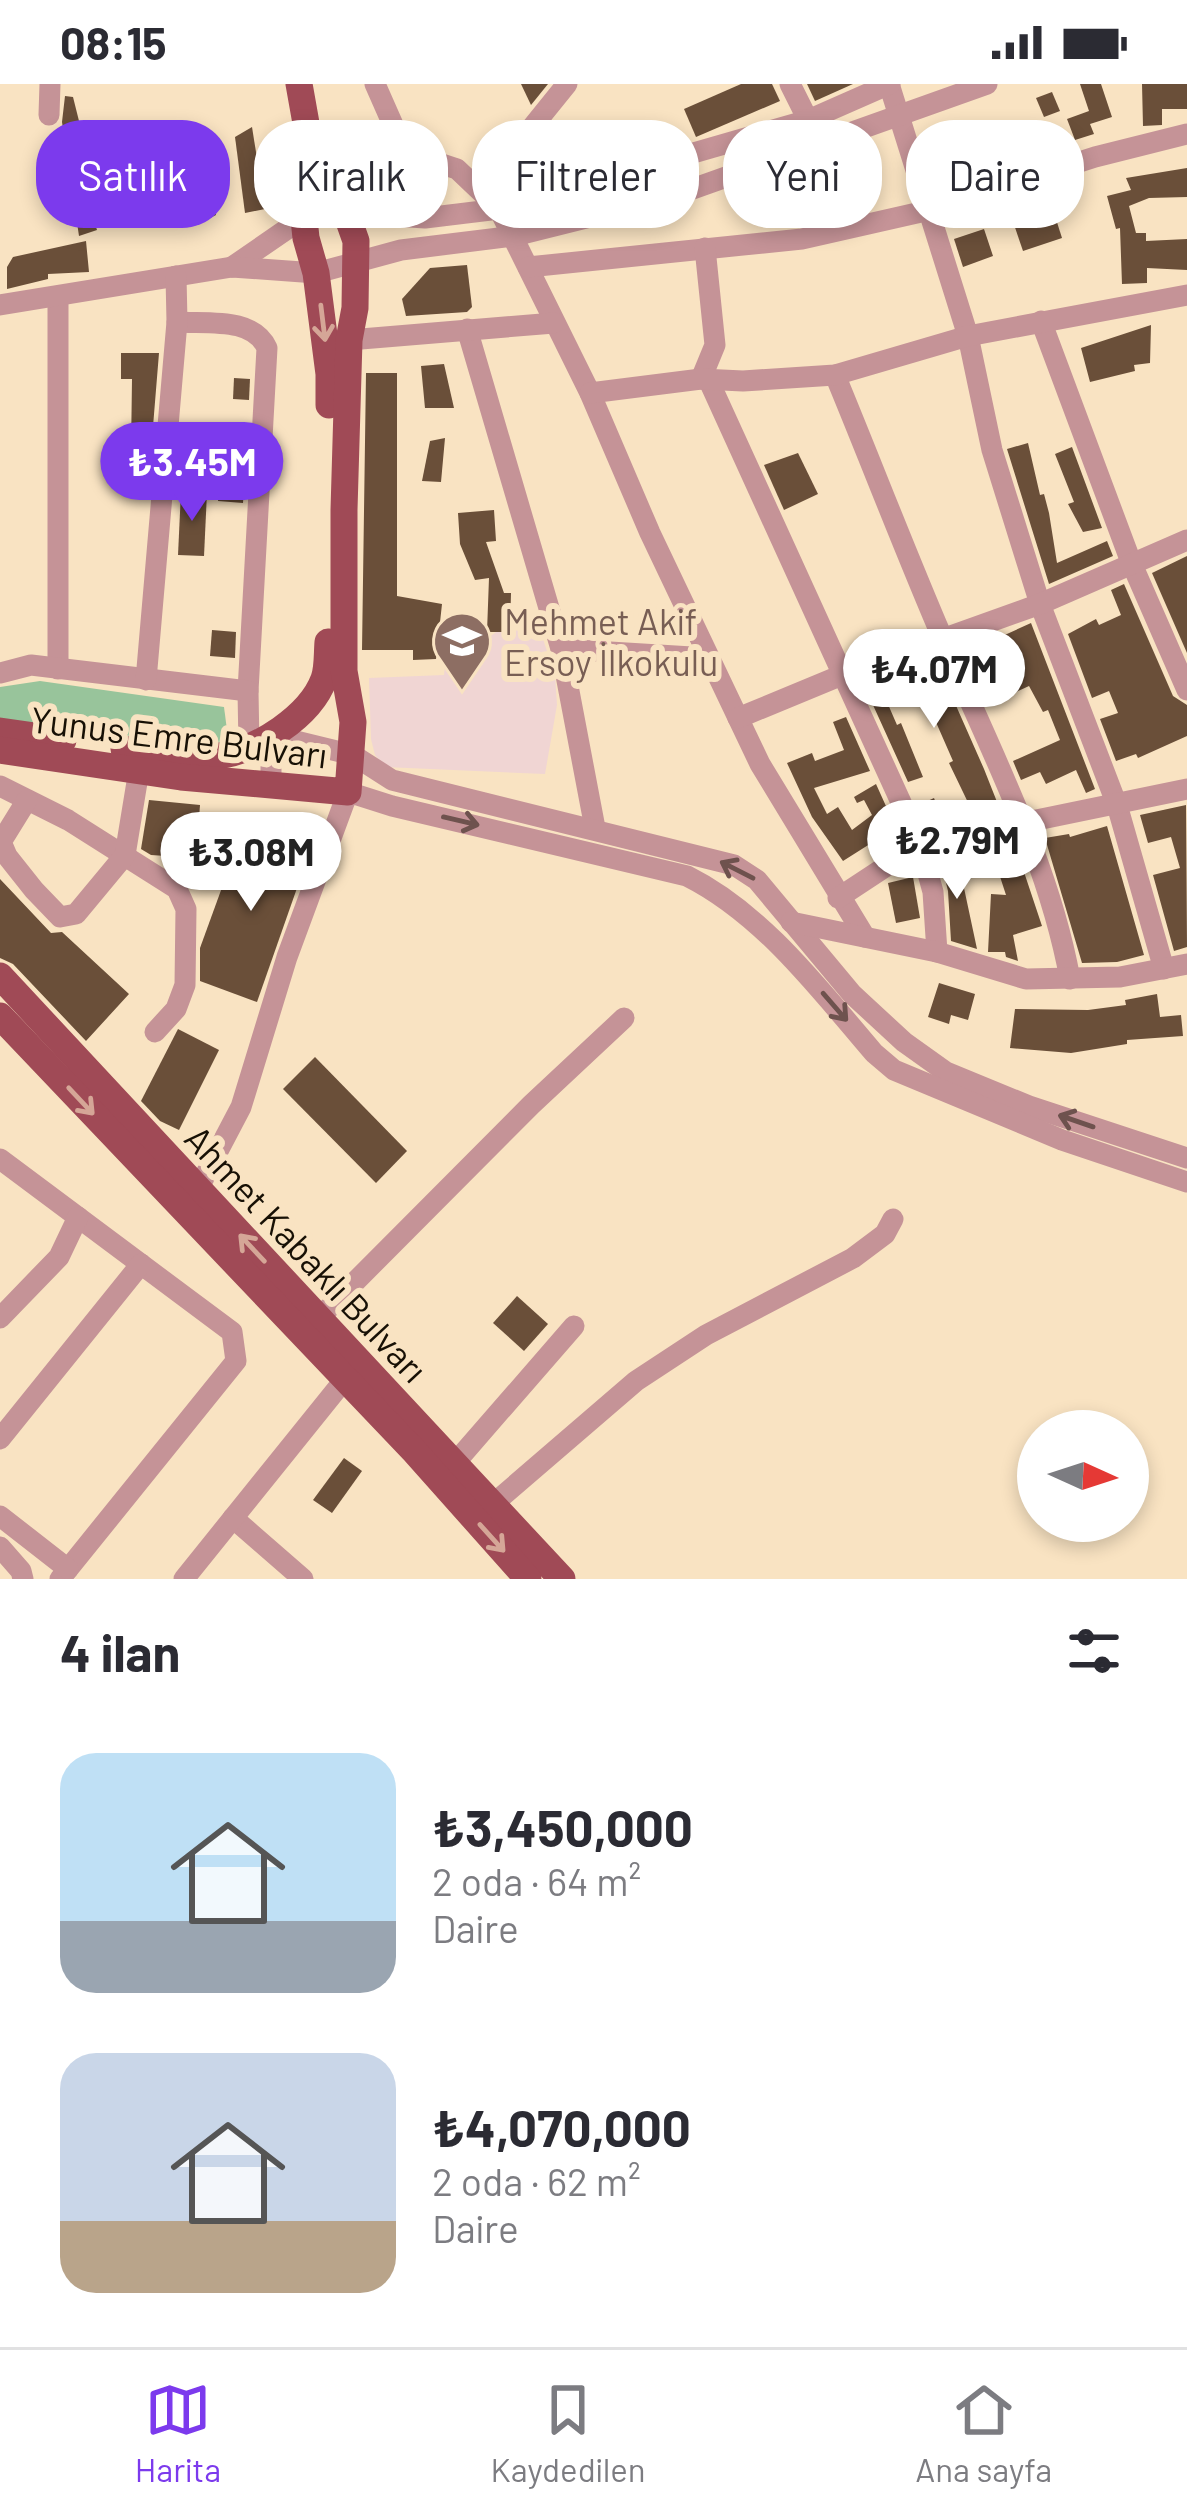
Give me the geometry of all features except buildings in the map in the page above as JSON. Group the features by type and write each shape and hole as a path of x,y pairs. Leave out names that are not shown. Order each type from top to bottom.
{"main road":[{"name":"Yunus Emre Bulvarı","path":"283,84 291,120"},
{"name":"Yunus Emre Bulvarı","path":"299,84 305,120"},
{"name":"Yunus Emre Bulvarı","path":"0,731 197,758 224,755 260,741 315,696 325,677 330,606 329,374 306,228"},
{"name":"Yunus Emre Bulvarı","path":"0,751 348,792 353,722 344,671 349,340 355,308 356,242 351,228"},
{"name":"Ahmet Kabaklı Bulvarı","path":"0,976 562,1579"},
{"name":"Ahmet Kabaklı Bulvarı","path":"0,1016 528,1579"}],"street":[{"path":"50,84 50,115"},
{"path":"375,84 405,152 458,169 472,183"},
{"path":"538,120 567,84"},
{"path":"790,84 808,119"},
{"path":"699,151 808,119 890,84 906,130"},
{"path":"0,305 232,267 316,273 401,250 514,236 670,197 988,84"},
{"path":"1084,161 1187,134"},
{"path":"528,267 802,238 906,215"},
{"path":"232,267 289,228"},
{"path":"510,228 738,718 838,898 865,937"},
{"path":"935,228 968,336 992,450 1040,604 1117,805 1164,969"},
{"path":"705,248 716,345 705,379 920,844 933,892 937,952"},
{"path":"146,680 177,322 176,276"},
{"path":"590,393 705,379 835,375 968,336 1187,295"},
{"path":"58,296 58,669"},
{"path":"1041,321 1131,562 1187,690"},
{"path":"177,322 251,327 267,348 248,691 271,785"},
{"path":"349,340 554,323"},
{"path":"466,329 561,649 595,828"},
{"path":"835,375 942,638 1024,821 1064,945 1070,979"},
{"path":"738,718 1040,604 1187,540"},
{"path":"561,649 708,658"},
{"path":"0,673 31,665 248,691"},
{"path":"260,741 353,755 392,781 734,865 757,880 852,994 904,1042 946,1072 1029,1106 1187,1158"},
{"path":"27,800 1,842 20,873 60,916 76,914 125,854 139,770"},
{"path":"1,786 125,854 177,889 186,909 185,985 176,1009 155,1032"},
{"path":"838,898 920,844 1187,788"},
{"path":"197,1189 241,1107 287,957 348,792 687,876 746,913 894,1070 1062,1140 1187,1182"},
{"path":"791,922 937,952 1026,979 1120,977 1187,964"},
{"path":"318,1318 624,1018"},
{"path":"0,1159 232,1332 236,1361 64,1574 0,1516"},
{"path":"0,1318 59,1257 78,1217"},
{"path":"492,1504 636,1381 706,1335 853,1258 884,1234 893,1219"},
{"path":"0,1439 141,1264"},
{"path":"454,1464 574,1326"},
{"path":"184,1579 345,1379"},
{"path":"233,1518 303,1579"},
{"path":"0,1547 23,1579"}],"shaded area":[{"name":"Mehmet Akif Ersoy İlkokulu","path":"500,629 541,633 555,675 557,705 545,774 385,767 371,739 369,678 444,675 446,657 483,642"}],"green space":[{"path":"40,681 224,707 227,730 220,744 149,747 0,724 0,687"}],"place":[{"name":"Mehmet Akif Ersoy İlkokulu","path":"462,692"}]}
